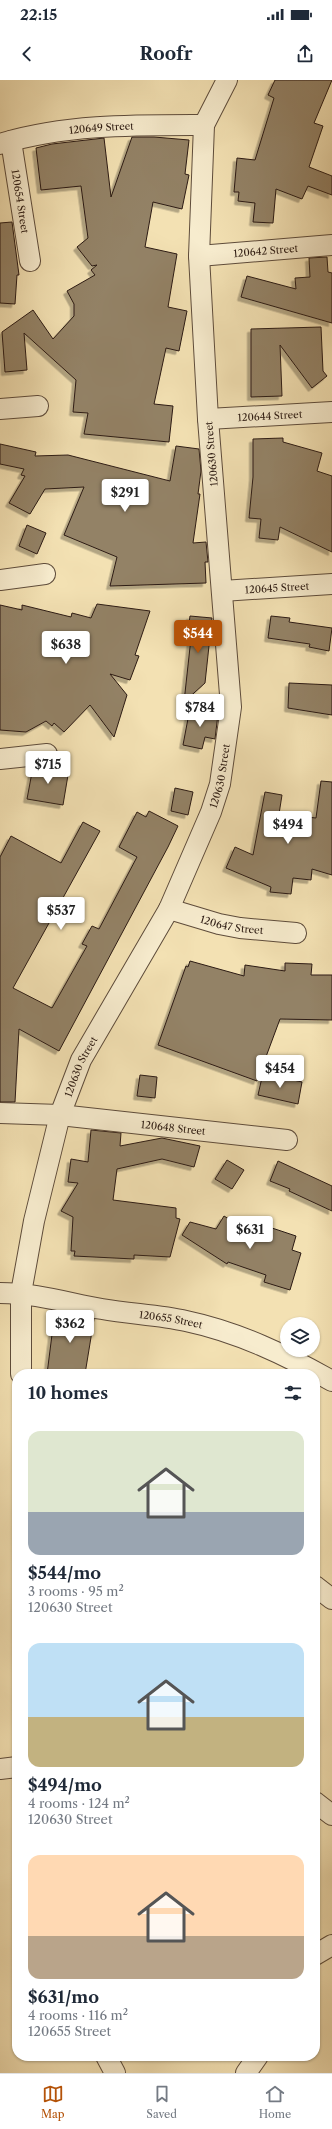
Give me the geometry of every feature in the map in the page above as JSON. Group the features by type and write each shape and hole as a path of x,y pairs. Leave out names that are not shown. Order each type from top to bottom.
{"street":[{"name":"120630 Street","path":"21,1369 21,1293 34,1221 60,1116 81,1060 169,909 211,812 220,784 227,746 231,707 208,419 199,256 204,125 226,80"},
{"name":"120649 Street","path":"6,143 54,132 110,126 204,125"},
{"name":"120654 Street","path":"6,143 30,261"},
{"name":"120642 Street","path":"199,256 332,245"},
{"path":"0,409 38,406"},
{"name":"120644 Street","path":"208,419 332,412"},
{"path":"0,580 45,574"},
{"name":"120645 Street","path":"222,591 332,584"},
{"path":"0,759 47,754"},
{"name":"120647 Street","path":"169,909 219,924 240,928 296,933"},
{"path":"0,1113 60,1116"},
{"name":"120648 Street","path":"60,1116 287,1140"},
{"name":"120655 Street","path":"0,1293 21,1293 103,1310 185,1321 214,1328 249,1340 311,1369"},
{"name":"120655 Street","path":"320,1374 332,1380"},
{"path":"320,1590 332,1599"},
{"path":"0,1769 12,1768"},
{"path":"320,1806 332,1815"},
{"path":"320,1952 332,1945"},
{"path":"109,2061 115,2073"},
{"path":"246,2073 254,2061"}],"building":[{"path":"275,80 332,80 314,123 323,126 309,167 332,176 332,195 308,186 302,199 276,189 273,223 253,222 255,203 238,201 239,192 234,192 237,158 255,160 274,98 268,95"},
{"path":"132,137 189,140 185,174 189,175 182,209 153,202 145,247 177,254 168,307 187,311 179,351 166,348 154,404 173,406 169,442 84,434 88,413 73,412 76,380 24,333 27,370 5,372 2,332 33,310 53,339 74,316 74,304 67,291 95,275 91,270 97,265 92,266 77,247 88,238 81,186 41,190 36,148 52,144 104,138 111,197"},
{"path":"12,222 19,275 17,275 15,304 0,303 0,223"},
{"path":"327,257 328,272 332,273 332,323 241,297 247,276 296,289 295,278 310,277 309,258"},
{"path":"321,327 323,371 327,376 312,388 280,345 282,396 251,397 251,329"},
{"path":"283,438 283,442 322,453 317,471 332,476 332,552 280,527 278,540 259,538 261,519 249,518 253,477 253,439"},
{"path":"0,444 36,452 35,456 68,455 170,481 176,446 199,449 201,471 198,494 200,494 193,543 206,542 208,562 205,562 206,583 110,586 117,557 64,535 84,487 45,489 30,514 9,503 25,476 21,475 24,469 0,464"},
{"path":"27,525 46,533 37,554 19,546"},
{"path":"97,604 150,611 135,655 139,656 130,680 110,674 127,695 114,737 90,705 64,732 54,723 52,726 46,721 26,732 0,730 0,605 22,610 22,605 71,617 72,613 91,618"},
{"path":"190,616 212,618 205,683 184,702 191,638 187,638"},
{"path":"271,616 290,618 289,622 332,628 329,651 309,647 310,644 268,638"},
{"path":"289,683 332,685 332,715 288,708"},
{"path":"190,708 218,714 215,739 205,737 202,749 183,745"},
{"path":"46,766 69,769 63,805 27,799 33,767"},
{"path":"321,781 332,782 332,875 312,869 311,880 293,878 291,894 270,892 271,887 226,868 235,847 253,855 265,792 282,795 279,814 316,818"},
{"path":"175,788 193,792 188,815 171,811"},
{"path":"149,811 178,826 168,847 59,1051 19,1029 15,1102 0,1102 0,857 11,836 61,863 83,822 100,831 13,988 52,1008 87,946 82,944 92,926 99,929 137,857 119,847 137,812 146,817"},
{"path":"190,961 244,976 245,965 285,971 285,963 312,964 311,975 332,975 332,1020 280,1019 257,1081 158,1045 186,966 188,967"},
{"path":"263,1073 302,1082 298,1104 258,1095"},
{"path":"140,1075 157,1077 155,1098 137,1096"},
{"path":"91,1130 121,1133 120,1146 162,1138 200,1146 194,1167 162,1159 117,1169 113,1200 176,1208 176,1218 180,1219 170,1257 134,1255 134,1259 74,1256 75,1251 71,1251 73,1217 61,1211 78,1183 68,1182 71,1159 88,1162"},
{"path":"227,1160 244,1170 232,1189 215,1179"},
{"path":"278,1161 332,1186 332,1211 289,1191 290,1189 270,1181"},
{"path":"224,1216 262,1239 266,1226 296,1236 292,1250 301,1253 290,1290 264,1282 266,1275 228,1262 227,1264 182,1235 190,1222 216,1229"},
{"path":"55,1311 94,1319 86,1369 48,1369"}]}
